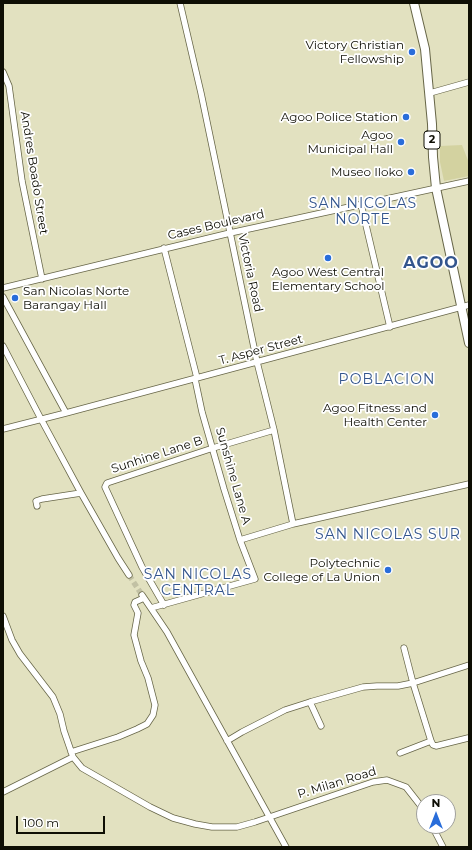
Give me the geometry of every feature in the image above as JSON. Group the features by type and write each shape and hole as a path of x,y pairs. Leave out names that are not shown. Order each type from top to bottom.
{"highway":[{"name":"2","path":"414,3 425,49 430,93 436,188 465,306 469,343"}],"street":[{"name":"Victoria Road","path":"180,3 201,93 257,362 274,430 293,524"},
{"name":"Andres Boado Street","path":"3,72 9,86 22,181 42,279"},
{"path":"430,93 469,82"},
{"name":"Cases Boulevard","path":"3,288 230,232 469,181"},
{"path":"361,204 390,326"},
{"name":"Sunshine Lane A","path":"164,248 196,378 202,412 240,540 255,579 164,605"},
{"path":"3,297 66,413"},
{"name":"T. Asper Street","path":"3,429 465,306"},
{"path":"3,346 81,493 129,575"},
{"name":"Sunhine Lane B","path":"164,605 142,567 105,487 107,483 213,448 274,430"},
{"path":"240,540 293,524 469,484"},
{"path":"37,506 36,501 42,499 81,493"},
{"path":"3,792 72,754 118,737 147,724 153,715 155,705 134,635 138,613 134,605 135,602 143,597 167,632 286,847"},
{"path":"151,608 164,605"},
{"path":"3,616 12,640 20,654 53,697 60,714 72,754"},
{"path":"404,648 413,683 433,745 436,746 468,738"},
{"path":"227,741 278,714 310,702 363,687 398,686 413,683 469,665"},
{"path":"310,702 321,726"},
{"path":"400,752 431,741"},
{"name":"P. Milan Road","path":"72,754 82,768 150,807 173,818 206,826 225,828 237,827 373,782 387,780 406,787 416,800"},
{"path":"436,834 443,847"}],"green space":[{"path":"462,145 469,163 469,176 444,181 440,162 440,146"}],"tunnel":[{"path":"129,575 142,595"}],"place":[{"name":"Victory Christian Fellowship","path":"412,52"},
{"name":"Agoo Police Station","path":"406,117"},
{"name":"Agoo Municipal Hall","path":"401,142"},
{"name":"Museo Iloko","path":"411,172"},
{"name":"Agoo West Central Elementary School","path":"328,258"},
{"name":"San Nicolas Norte Barangay Hall","path":"15,298"},
{"name":"Agoo Fitness and Health Center","path":"435,415"},
{"name":"Polytechnic College of La Union","path":"388,570"}],"district":[{"name":"SAN NICOLAS NORTE","path":"363,212"},
{"name":"AGOO","path":"431,263"},
{"name":"POBLACION","path":"387,380"},
{"name":"SAN NICOLAS SUR","path":"388,535"},
{"name":"SAN NICOLAS CENTRAL","path":"198,584"}]}
